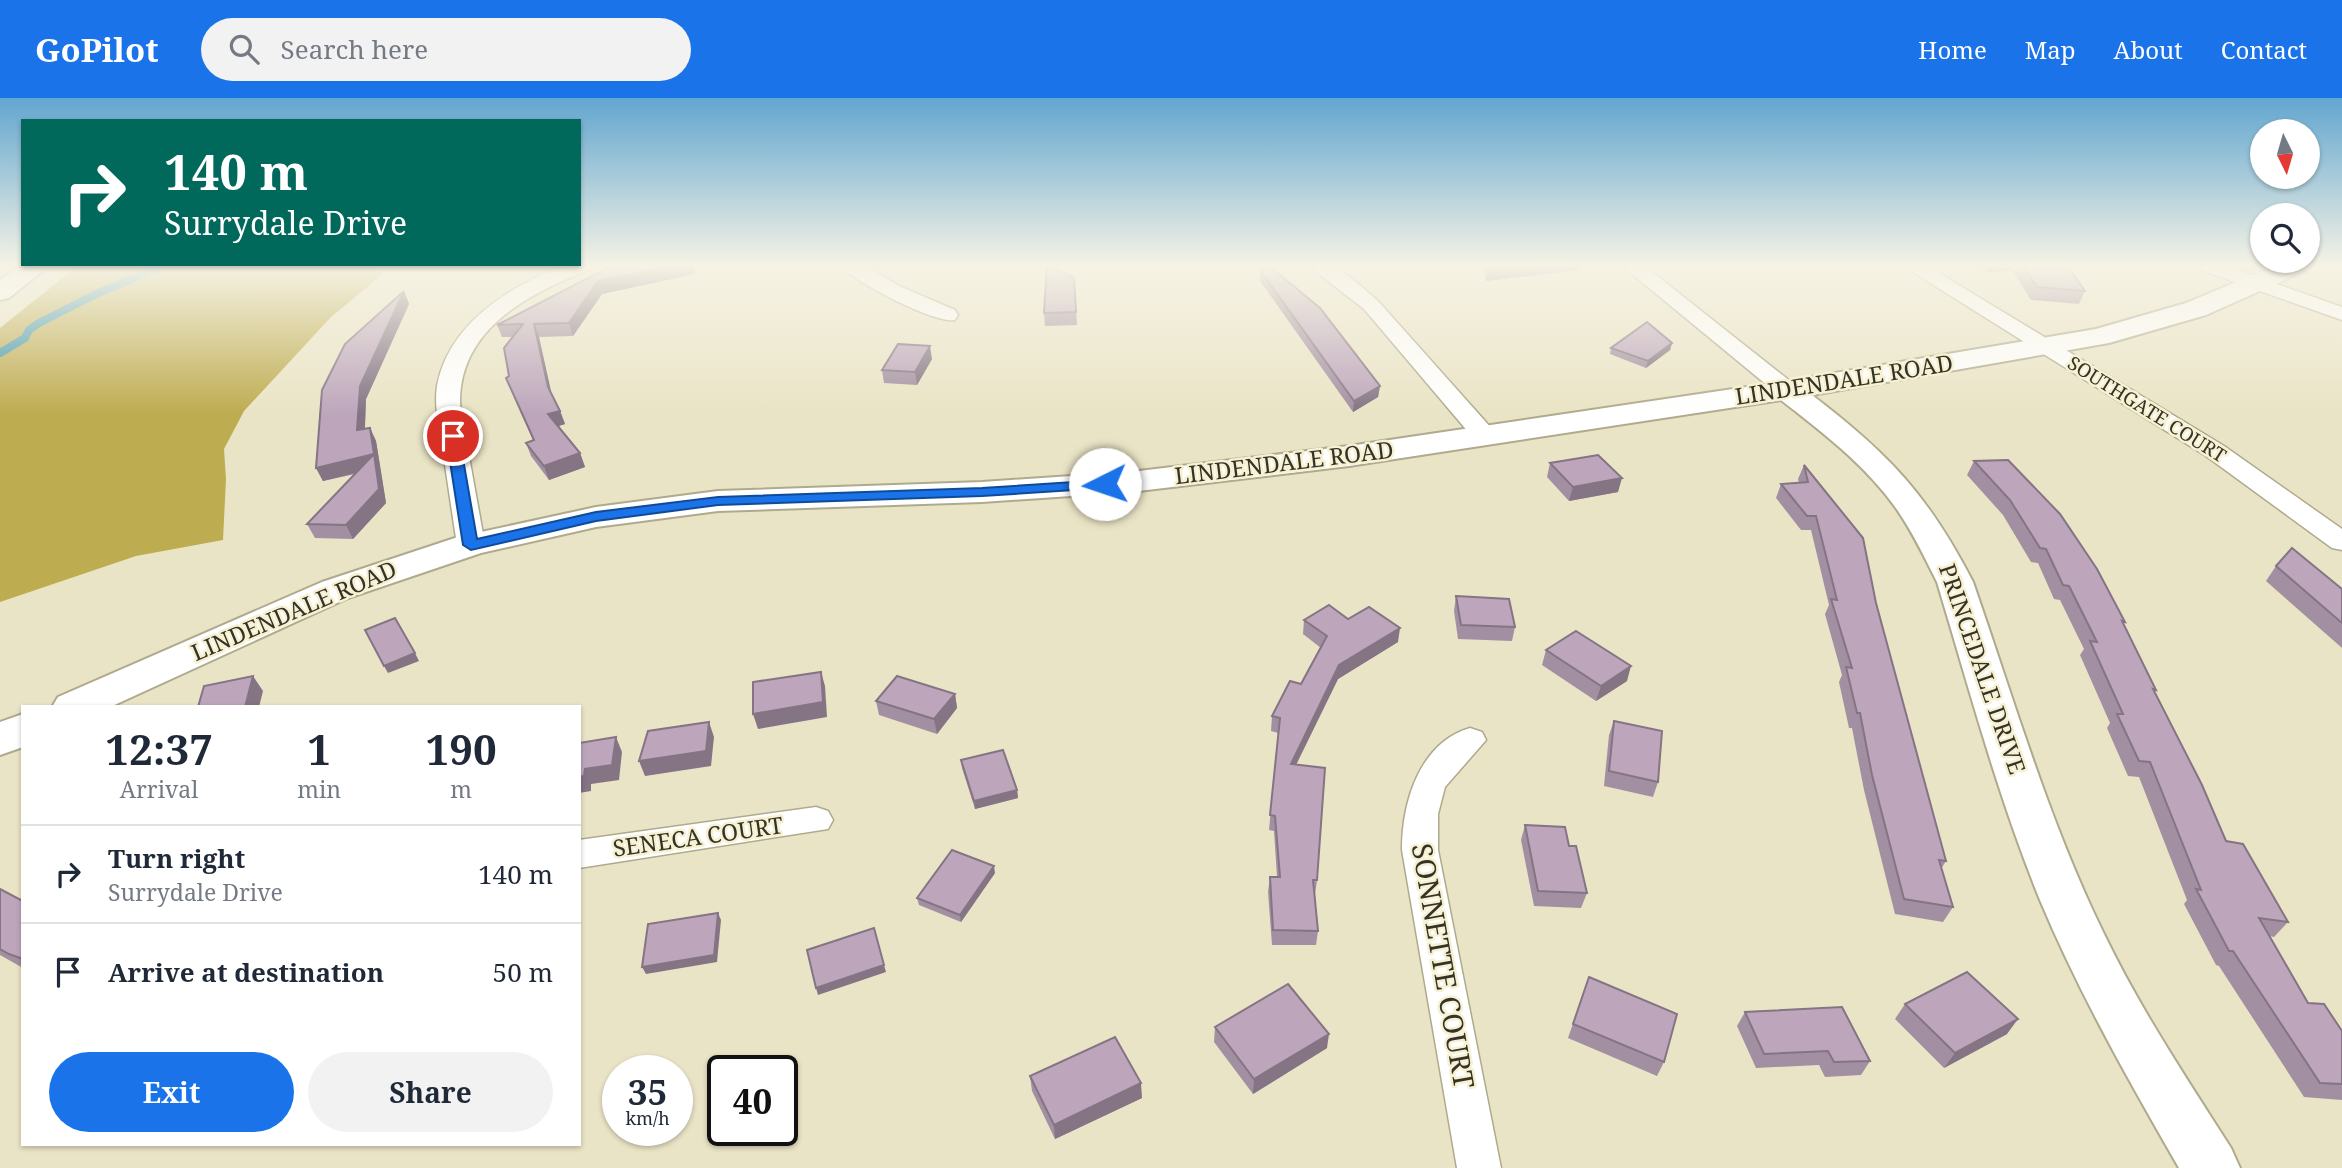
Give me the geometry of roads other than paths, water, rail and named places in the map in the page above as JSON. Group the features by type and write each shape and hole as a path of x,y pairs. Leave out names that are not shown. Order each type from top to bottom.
{"street":[{"path":"471,545 448,409 449,386 455,363 472,336 496,314"},
{"path":"1379,314 1484,435"},
{"name":"PRINCEDALE DRIVE","path":"1692,314 1879,467 1923,523 1955,582 2042,842 2083,941 2144,1058 2211,1168"},
{"name":"SOUTHGATE COURT","path":"1993,314 2215,451 2342,542"},
{"name":"LINDENDALE ROAD","path":"77,705 335,590 402,566 538,528 651,508 718,501 982,492 1130,482 1349,456 1787,390 2046,346 2151,324 2181,314"},
{"path":"0,740 21,730"},
{"name":"SONNETTE COURT","path":"1470,740 1445,760 1428,786 1419,816 1420,850 1479,1168"},
{"name":"SENECA COURT","path":"581,854 816,820"}],"waterway":[{"path":"0,353 25,338 29,330 39,323 57,314"}]}
